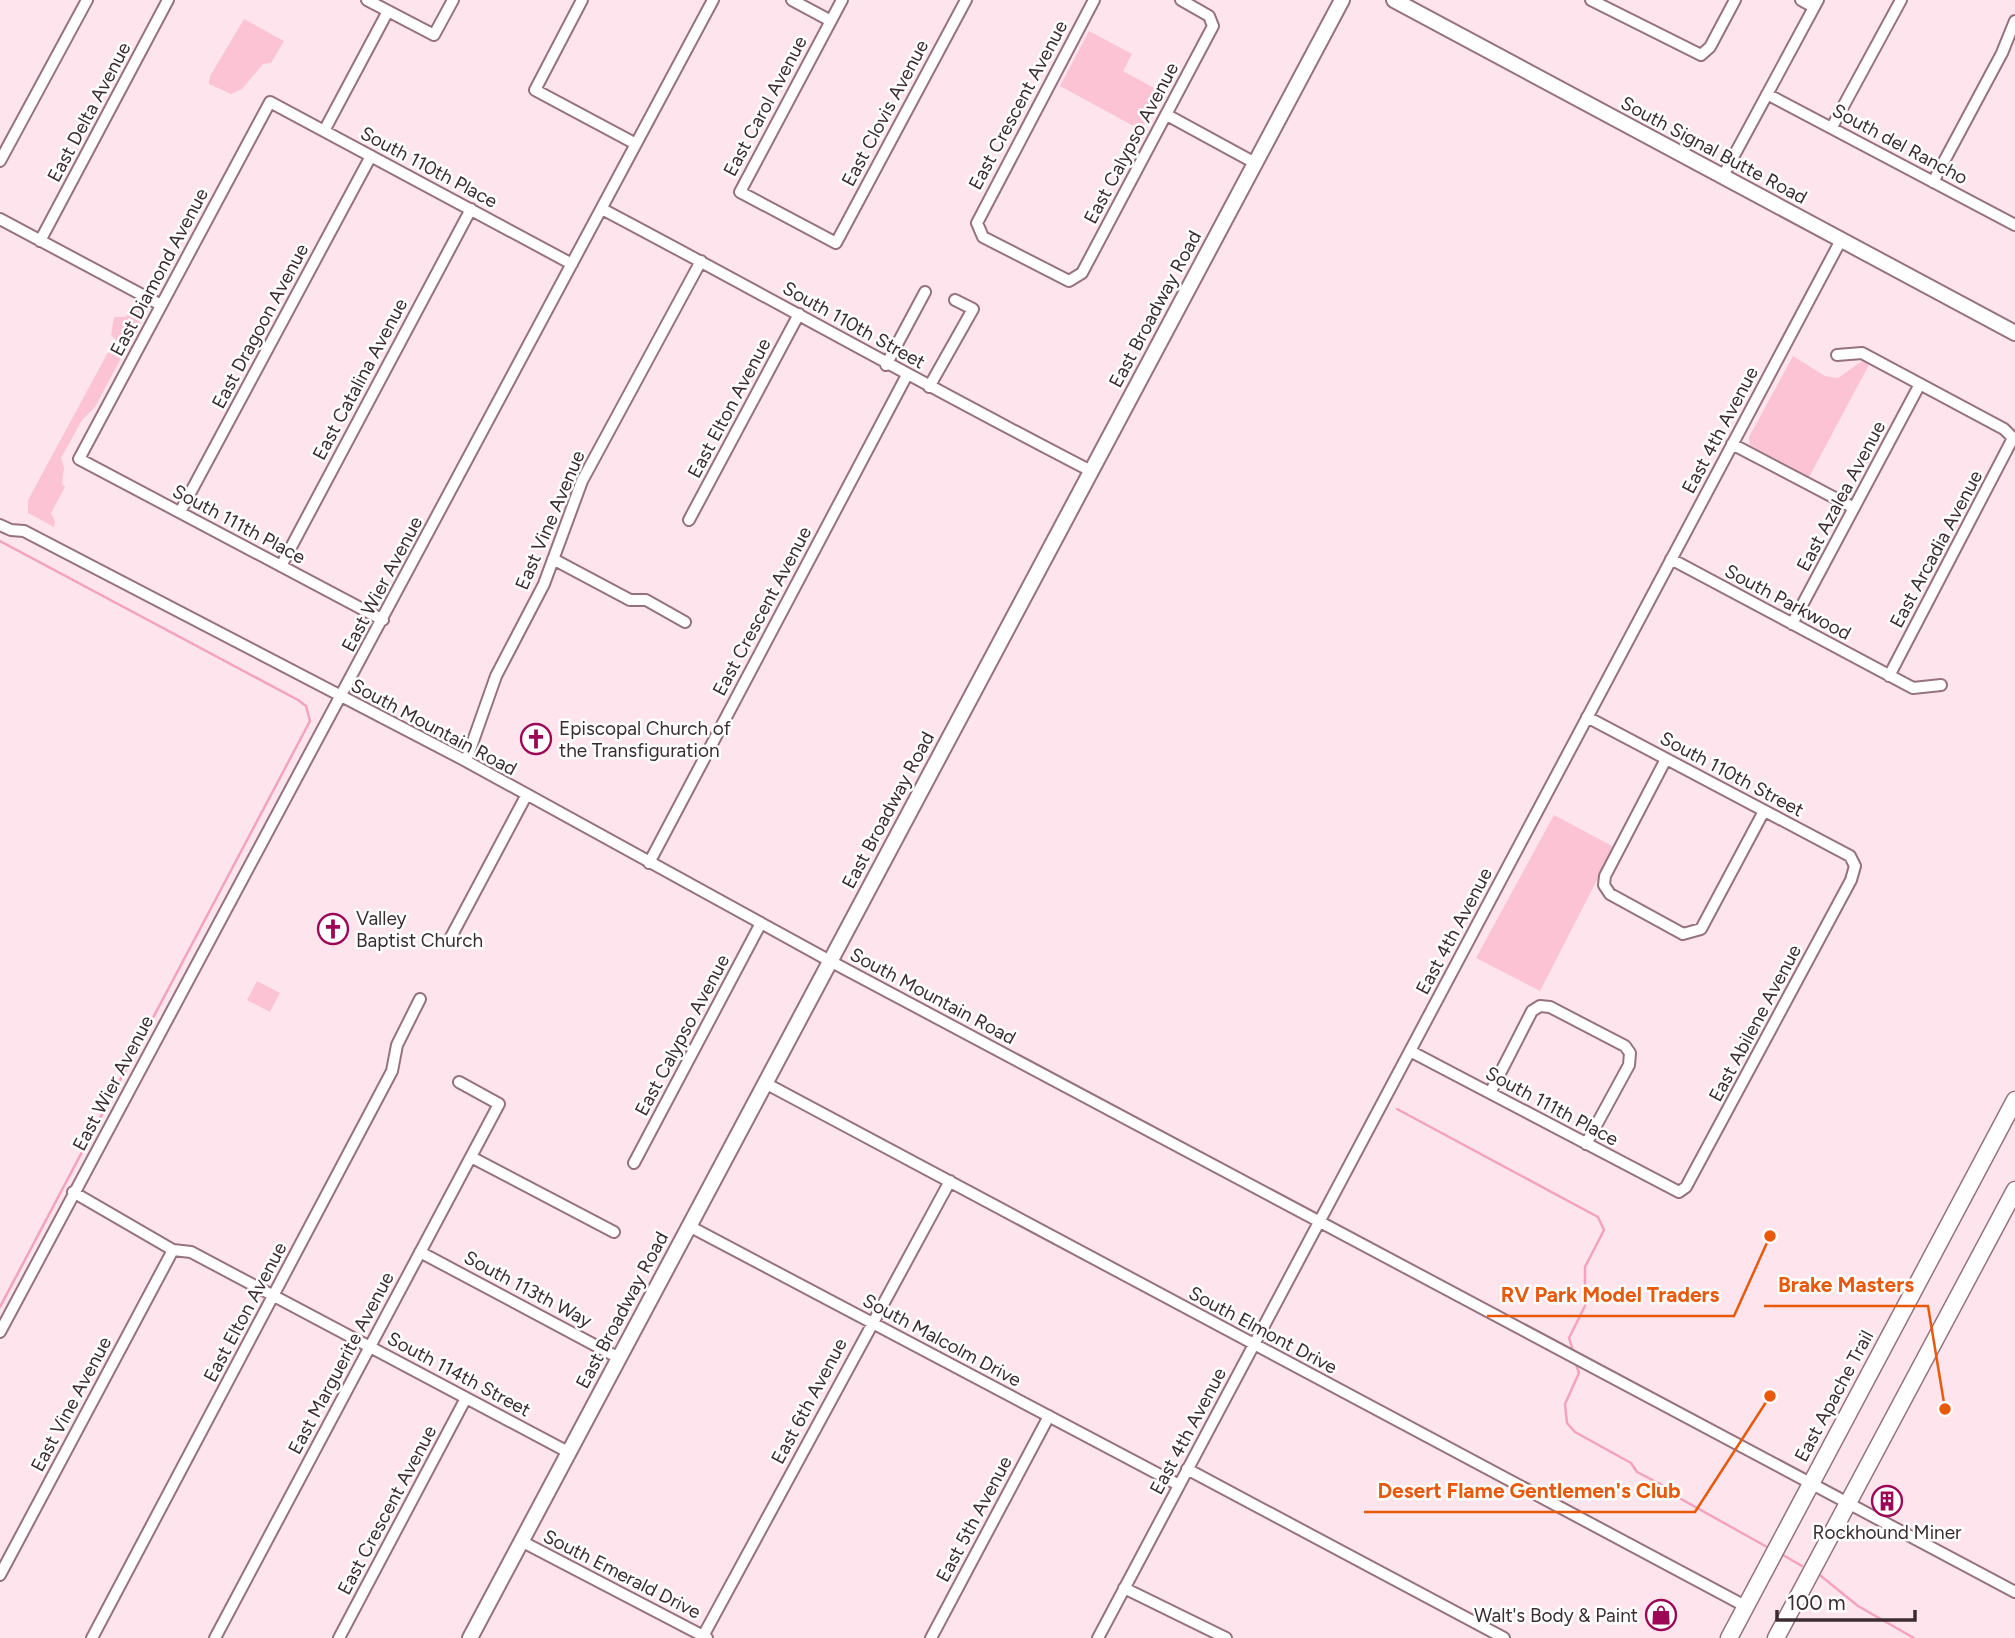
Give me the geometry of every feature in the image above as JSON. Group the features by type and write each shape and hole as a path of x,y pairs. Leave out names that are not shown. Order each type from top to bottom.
{"main road":[{"name":"East Broadway Road","path":"470,1638 1342,0"},
{"name":"South Signal Butte Road","path":"1394,0 2015,333"},
{"name":"East Apache Trail","path":"1728,1638 2015,1100"},
{"path":"1776,1638 2015,1190"}],"street":[{"path":"0,161 87,0"},
{"name":"East Delta Avenue","path":"40,241 168,0"},
{"path":"367,0 434,35 453,0"},
{"path":"582,0 535,90 636,144"},
{"name":"East Wier Avenue","path":"0,1332 713,0"},
{"path":"792,0 831,21"},
{"name":"East Carol Avenue","path":"740,192 842,0"},
{"name":"East Clovis Avenue","path":"740,192 836,243 966,0"},
{"name":"East Crescent Avenue","path":"1075,280 1063,280 983,237 977,228 978,217 1094,0"},
{"name":"East Calypso Avenue","path":"1075,280 1082,273 1210,32 1213,20 1181,0"},
{"path":"1591,0 1604,3 1701,55 1710,47 1735,0"},
{"path":"1723,176 1816,4 1801,0"},
{"path":"1832,127 1901,0"},
{"path":"324,131 388,11"},
{"path":"1933,182 2002,53 2015,21"},
{"name":"South del Rancho","path":"1768,94 2015,225"},
{"name":"South 110th Place","path":"270,102 572,264"},
{"name":"East Diamond Avenue","path":"79,459 270,102"},
{"path":"1167,115 1255,163"},
{"name":"East Dragoon Avenue","path":"180,512 371,156"},
{"name":"South 110th Street","path":"602,208 799,314 886,365 1091,471"},
{"name":"East Catalina Avenue","path":"281,566 471,209"},
{"path":"0,219 161,305"},
{"name":"East 4th Avenue","path":"1098,1638 1841,240"},
{"name":"East Vine Avenue","path":"466,761 496,676 544,584 582,481 701,261"},
{"path":"886,365 925,292"},
{"path":"929,387 973,309 955,300"},
{"name":"East Elton Avenue","path":"689,520 799,314"},
{"path":"1836,355 1862,353 1920,384"},
{"name":"East Crescent Avenue","path":"649,863 907,375"},
{"name":"East Arcadia Avenue","path":"1889,676 2013,438 2004,429 1920,384"},
{"name":"East Azalea Avenue","path":"1793,624 1920,384"},
{"path":"1732,444 1854,508"},
{"name":"South 111th Place","path":"79,459 383,620"},
{"name":"South Mountain Road","path":"0,525 11,530 24,531 466,761 830,961 2015,1592"},
{"path":"553,559 630,600 646,600 685,622"},
{"name":"South Parkwood","path":"1671,559 1913,688 1941,685"},
{"name":"South 110th Street","path":"1587,717 1850,856 1855,866"},
{"path":"1666,759 1605,876 1604,885 1610,894 1683,934 1692,934 1701,929 1763,811"},
{"path":"451,937 526,796"},
{"name":"East Abilene Avenue","path":"1679,1192 1686,1187 1852,880 1855,866"},
{"name":"East Calypso Avenue","path":"634,1163 761,923"},
{"name":"East Elton Avenue","path":"92,1638 392,1071 397,1045 420,999"},
{"path":"1490,1093 1532,1011 1540,1006 1550,1007 1626,1046 1630,1054 1629,1065 1586,1144"},
{"name":"South 111th Place","path":"1410,1051 1679,1192"},
{"name":"East Marguerite Avenue","path":"215,1638 499,1104 459,1082"},
{"name":"South Elmont Drive","path":"765,1083 1745,1606"},
{"path":"471,1157 614,1233"},
{"name":"East 6th Avenue","path":"704,1637 950,1181"},
{"name":"South 114th Street","path":"74,1192 173,1250 191,1252 568,1452"},
{"name":"South Malcolm Drive","path":"689,1226 1179,1485"},
{"name":"East Vine Avenue","path":"0,1575 173,1250"},
{"name":"South 113th Way","path":"420,1252 619,1358"},
{"name":"East Crescent Avenue","path":"339,1638 466,1398"},
{"name":"East 5th Avenue","path":"931,1638 1049,1416"},
{"path":"1187,1469 1504,1638"},
{"name":"South Emerald Drive","path":"521,1541 704,1637"},
{"path":"1124,1588 1226,1638"}],"shaded area":[{"path":"244,19 284,41 271,63 263,64 242,89 231,94 209,84 210,76"},
{"path":"1089,31 1132,54 1123,71 1156,89 1149,107 1149,120 1139,129 1060,86"},
{"path":"139,304 144,309 144,315 95,407 82,420 61,458 64,468 62,484 65,487 51,513 55,521 54,527 28,513 28,500 107,354 116,346 117,341 111,335 114,317 126,317 131,308"},
{"path":"1793,356 1825,376 1838,378 1862,361 1870,363 1809,477 1750,445 1749,437"},
{"path":"1554,815 1614,847 1540,991 1476,958"},
{"path":"257,981 280,993 270,1012 247,1000"}],"waterway":[{"path":"0,541 298,700 306,706 310,721 0,1307"},
{"path":"1397,1109 1598,1217 1604,1230 1585,1267 1585,1306 1569,1338 1574,1354"},
{"path":"1576,1364 1579,1373 1565,1404 1567,1423 1575,1432 1631,1463 1637,1472 1662,1485 1665,1490 1767,1547"},
{"path":"1783,1555 1802,1566"},
{"path":"1821,1576 1858,1606 1914,1638"}],"place":[{"name":"Episcopal Church of the Transfiguration","path":"536,739"},
{"name":"Valley Baptist Church","path":"333,929"},
{"name":"RV Park Model Traders","path":"1770,1236"},
{"name":"Desert Flame Gentlemen's Club","path":"1770,1396"},
{"name":"Brake Masters","path":"1945,1409"},
{"name":"Rockhound Miner","path":"1887,1501"},
{"name":"Walt's Body & Paint","path":"1661,1615"}]}
